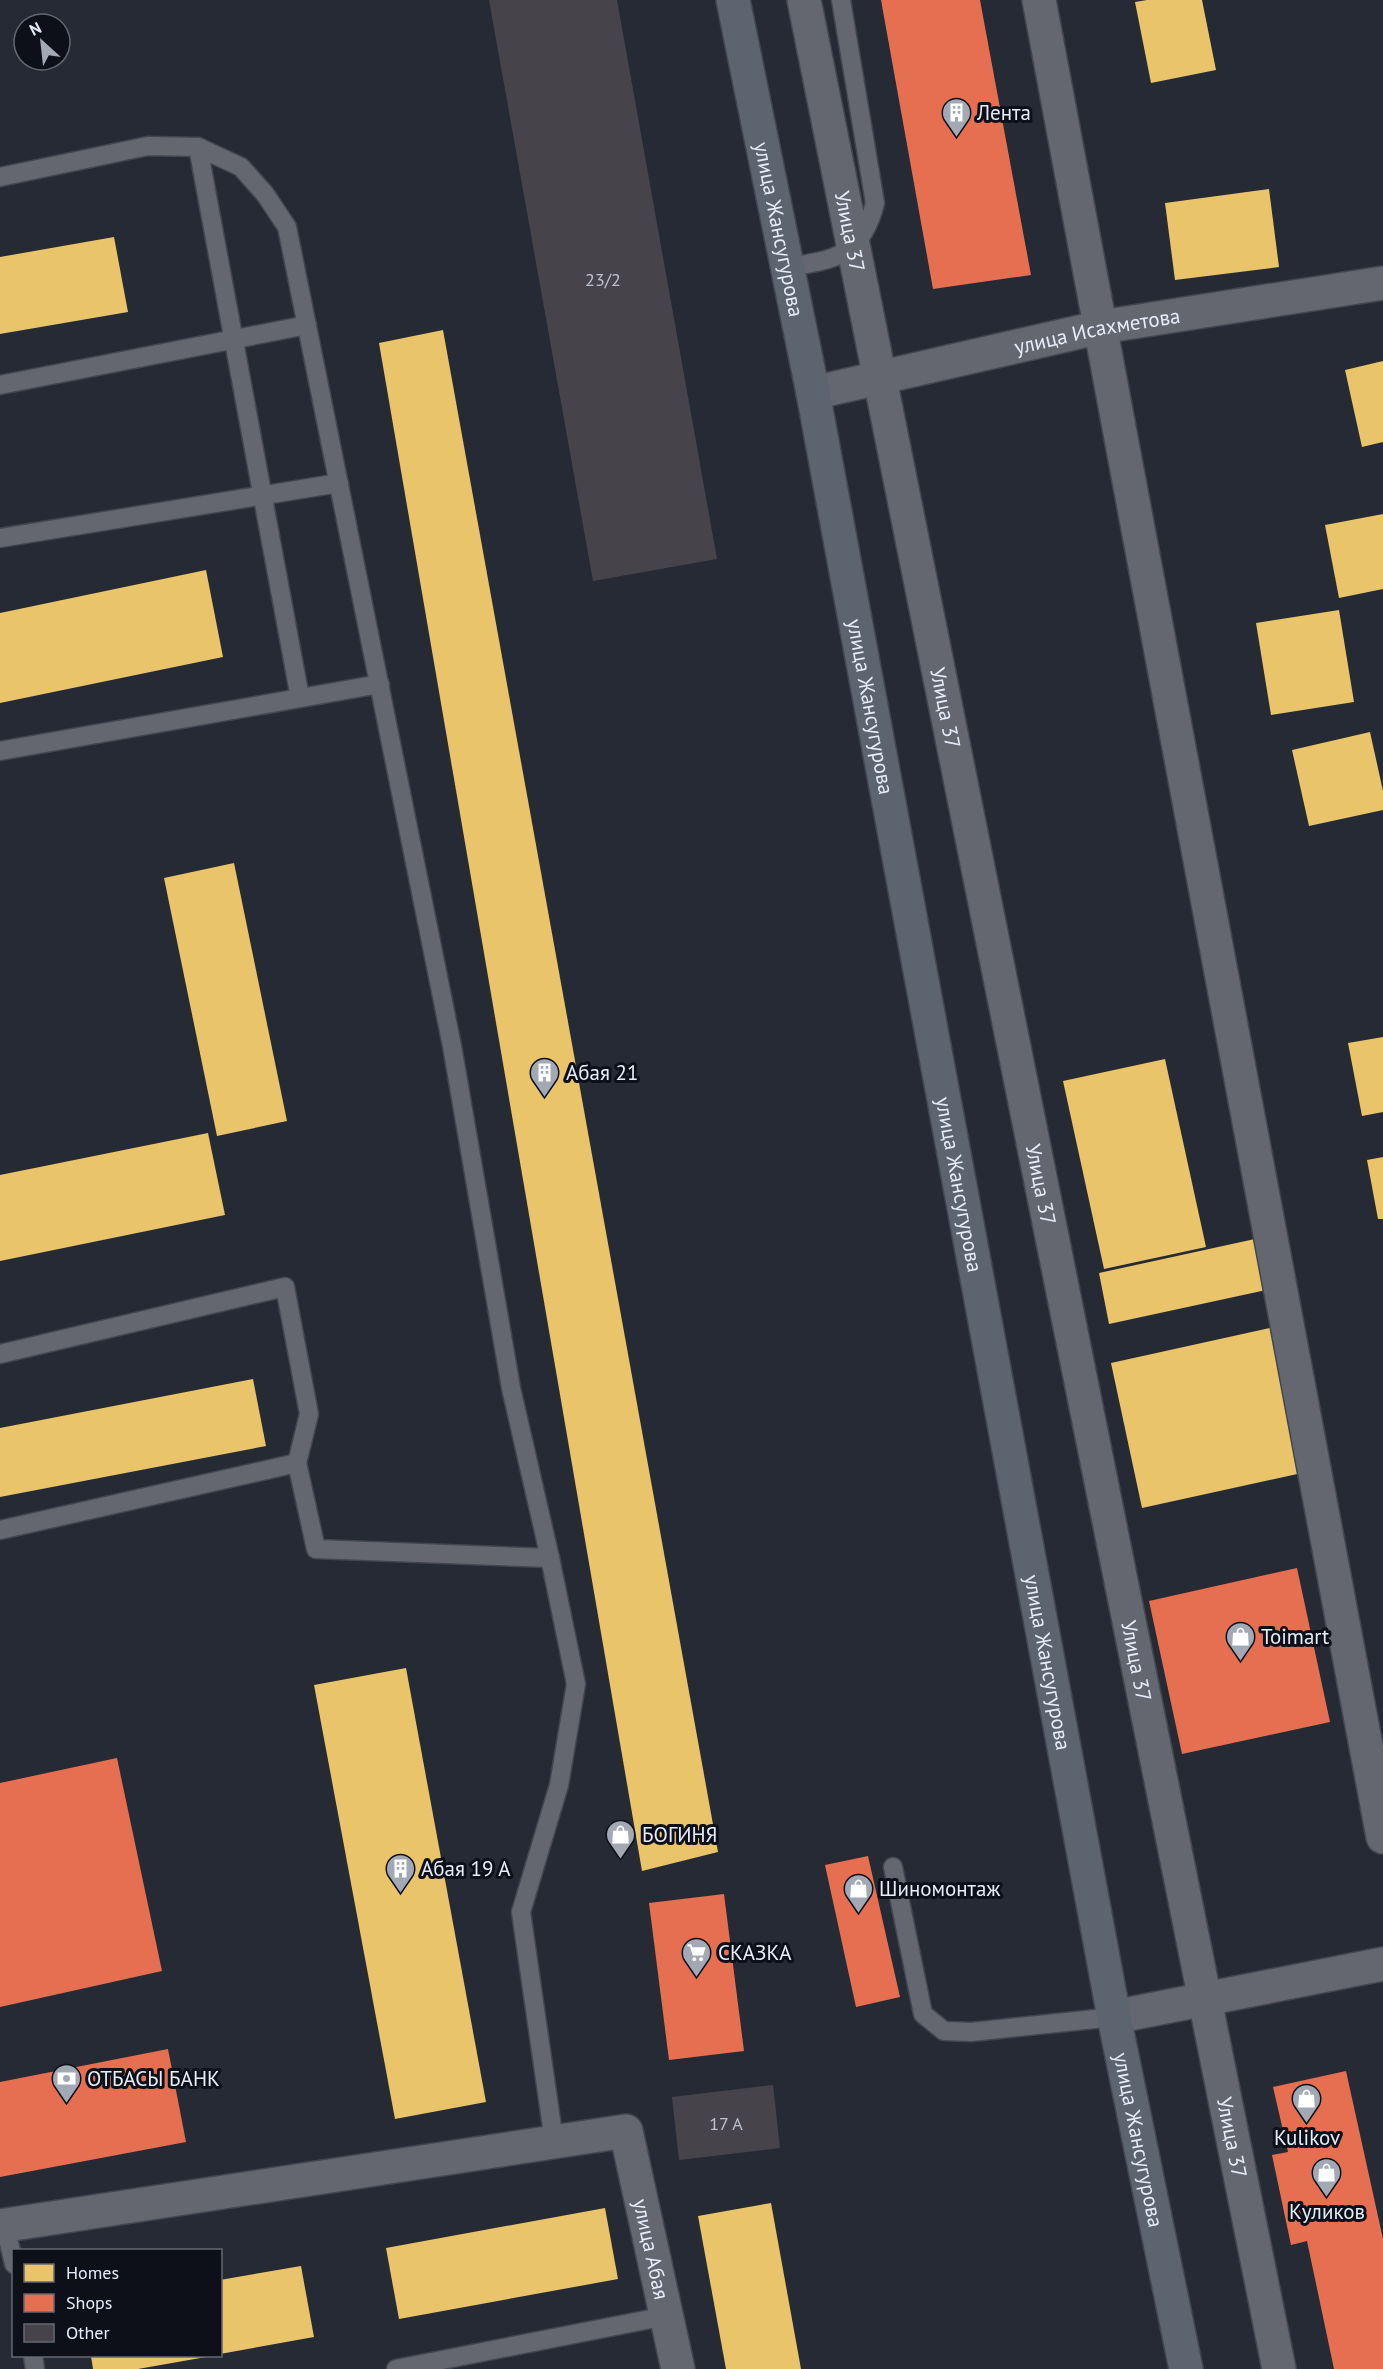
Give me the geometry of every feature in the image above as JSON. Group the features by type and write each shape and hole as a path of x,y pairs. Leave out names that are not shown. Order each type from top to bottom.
{"main road":[{"name":"улица Жансугурова","path":"733,0 813,393 1114,2017 1186,2369"}],"street":[{"name":"Улица 37","path":"804,0 1279,2369"},
{"path":"1039,0 1383,1837"},
{"name":"улица Исахметова","path":"813,393 1101,327 1383,283"},
{"path":"1114,2017 1383,1964"},
{"name":"улица Абая","path":"554,2141 626,2130 678,2369"},
{"path":"3,2226 554,2141"}],"lane":[{"path":"788,267 822,262 844,253 857,243 869,225 875,203 841,0"},
{"path":"0,177 148,146 198,147 241,167 265,194 287,227 452,1046 511,1388 576,1684 559,1785 521,1912 554,2141"},
{"path":"198,147 300,698"},
{"path":"0,386 307,325"},
{"path":"0,538 339,483"},
{"path":"0,751 380,684"},
{"path":"0,1354 285,1287 309,1414 297,1463 316,1549 550,1558"},
{"path":"0,1530 297,1463"},
{"path":"893,1867 923,2014 944,2031 971,2032 1114,2017"},
{"path":"3,2226 12,2257"},
{"path":"396,2369 666,2316"}],"building: Homes":[{"path":"1202,0 1216,70 1151,83 1135,2"},
{"path":"1269,189 1279,267 1175,280 1165,203"},
{"path":"114,237 128,312 0,334 0,257"},
{"name":"Абая 21","path":"443,330 718,1852 642,1871 379,343"},
{"path":"1383,361 1383,442 1362,447 1345,370"},
{"path":"1383,514 1383,589 1339,598 1325,525"},
{"path":"206,570 223,657 0,703 0,613"},
{"path":"1339,610 1354,702 1271,715 1256,623"},
{"path":"1370,732 1383,791 1383,810 1309,826 1292,750"},
{"path":"234,863 287,1121 217,1136 164,878"},
{"path":"1383,1037 1383,1112 1362,1116 1348,1043"},
{"path":"1165,1059 1206,1247 1104,1269 1063,1081"},
{"path":"208,1133 225,1215 0,1261 0,1175"},
{"path":"1383,1157 1383,1219 1378,1219 1367,1160"},
{"path":"1264,1237 1275,1288 1109,1324 1099,1273"},
{"path":"1279,1326 1311,1471 1142,1508 1111,1363"},
{"path":"253,1379 266,1446 0,1497 0,1428"},
{"name":"Абая 19 А","path":"406,1668 486,2102 395,2119 314,1685"},
{"path":"771,2203 801,2369 726,2369 698,2216"},
{"path":"605,2208 618,2279 399,2319 386,2248"},
{"path":"301,2266 314,2337 222,2354 222,2280"},
{"path":"91,2357 206,2357 138,2369 93,2369"}],"building: Shops":[{"name":"Лента","path":"881,0 980,0 1031,275 933,289"},
{"name":"Toimart","path":"1297,1568 1330,1722 1182,1754 1149,1601"},
{"path":"117,1758 162,1971 0,2007 0,1783"},
{"name":"Шиномонтаж","path":"868,1856 900,1997 856,2007 825,1865"},
{"name":"СКАЗКА","path":"724,1894 744,2051 669,2060 649,1903"},
{"path":"168,2049 186,2142 0,2177 0,2082"},
{"name":"Куликов","path":"1346,2071 1383,2239 1383,2369 1334,2369 1307,2241 1291,2245 1272,2155 1288,2152 1273,2087"}],"building: Other":[{"path":"489,0 617,0 717,559 593,581"},
{"path":"773,2085 780,2148 679,2160 672,2097"}],"place":[{"name":"Лента","path":"956,138"},
{"name":"Абая 21","path":"545,1098"},
{"name":"Toimart","path":"1240,1662"},
{"name":"БОГИНЯ","path":"621,1860"},
{"name":"Абая 19 А","path":"400,1894"},
{"name":"Шиномонтаж","path":"858,1914"},
{"name":"СКАЗКА","path":"697,1978"},
{"name":"ОТБАСЫ БАНК","path":"66,2104"},
{"name":"Kulikov","path":"1307,2124"},
{"name":"Куликов","path":"1327,2198"}]}
